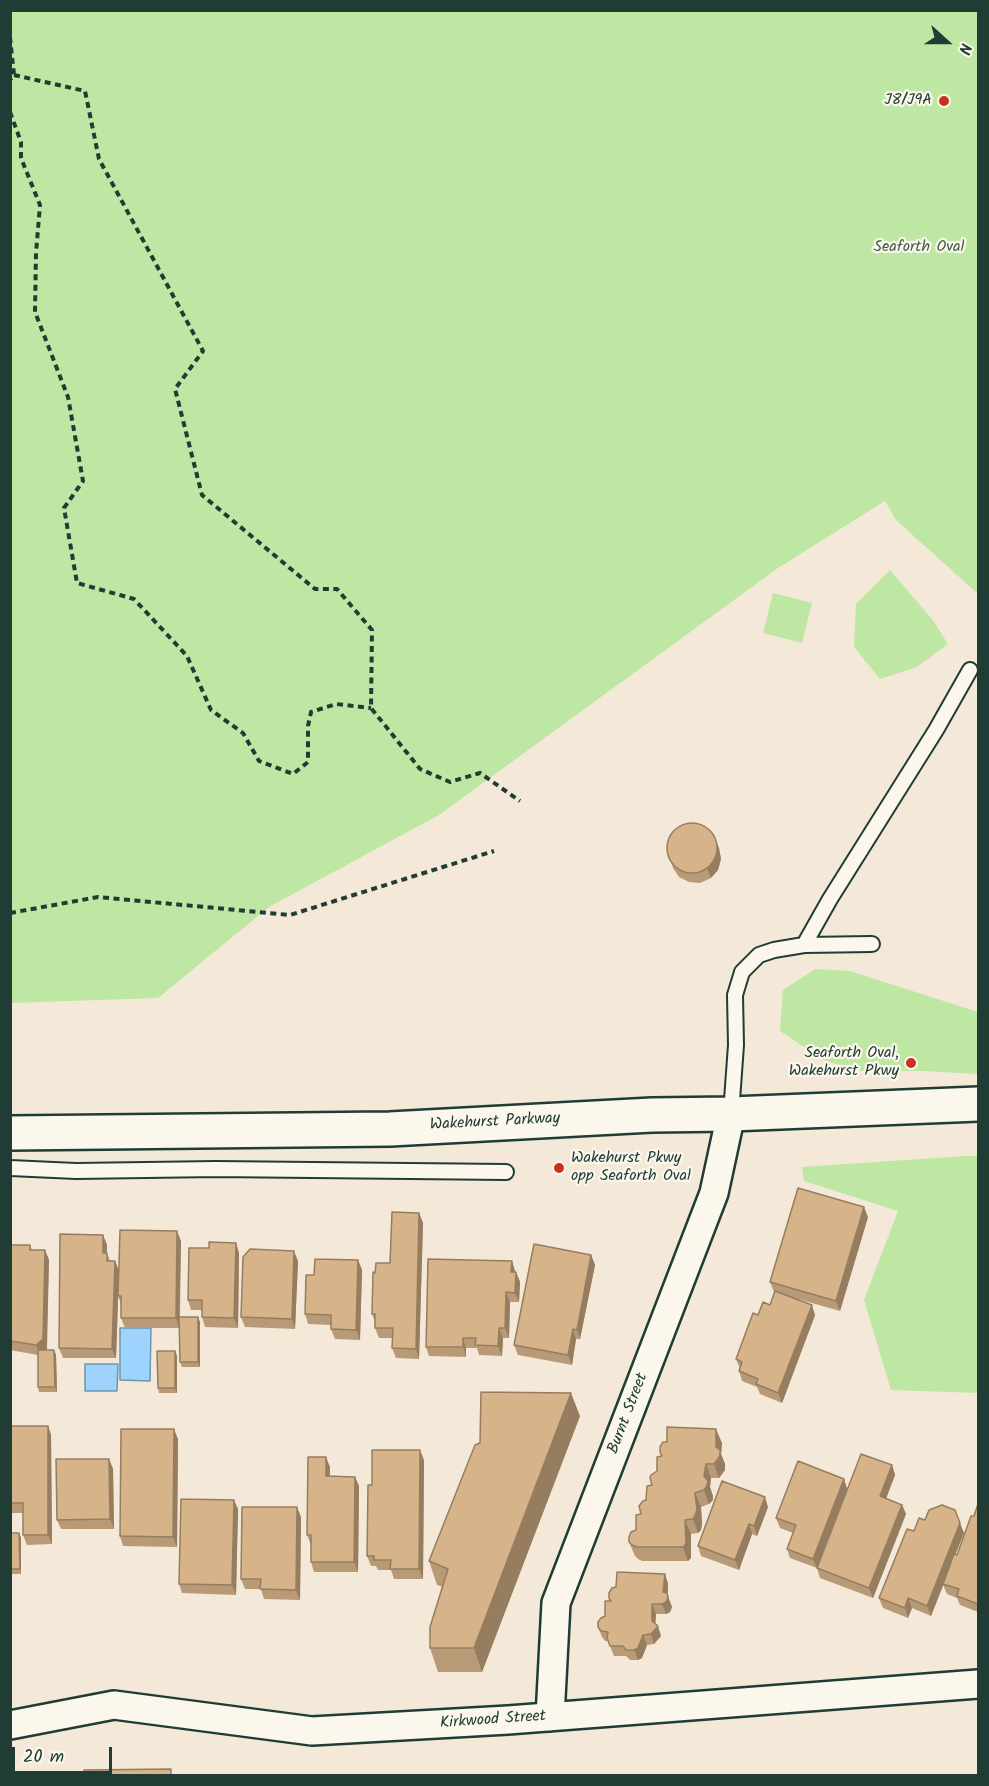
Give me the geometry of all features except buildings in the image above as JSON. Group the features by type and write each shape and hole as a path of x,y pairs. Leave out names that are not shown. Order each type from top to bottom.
{"main road":[{"name":"Wakehurst Parkway","path":"10,1133 390,1129 640,1116 978,1104"}],"street":[{"name":"Burnt Street","path":"550,1717 556,1603 714,1193 731,1114"},
{"name":"Kirkwood Street","path":"10,1725 114,1705 312,1731 550,1717 978,1684"}],"lane":[{"path":"804,945 830,899 936,730 969,670"},
{"path":"731,1114 736,1045 735,995 742,972 759,956 774,950 804,945 872,945"},
{"path":"10,1168 76,1171 216,1169 506,1172"}],"path":[{"path":"10,38 14,75 10,80"},
{"path":"14,75 85,92 99,159 203,351 175,389 202,495 315,589 337,589 372,630 371,708 420,769 450,782 480,773 520,801"},
{"path":"10,112 21,142 21,158 39,205 35,312 68,397 83,481 63,508 77,583 134,599 187,656 211,710 243,733 259,760 293,774 308,762 308,726 311,712 336,704 371,708"},
{"path":"10,913 98,897 290,915 494,850"}],"green space":[{"name":"Seaforth Oval","path":"10,11 978,11 978,594 896,520 885,501 778,568 439,815 269,907 158,998 11,1003"},
{"path":"890,570 932,619 948,644 917,667 880,679 854,647 856,604"},
{"path":"773,593 812,603 802,643 763,633"},
{"path":"815,969 850,971 978,1012 978,1074 862,1071 825,1061 780,1031 783,990"},
{"path":"978,1156 978,1393 891,1390 864,1300 898,1211 804,1181 802,1167"}],"water":[{"path":"120,1328 151,1328 150,1381 120,1380"},
{"path":"85,1364 118,1364 117,1391 85,1391"}],"place":[{"name":"J8/J9A","path":"944,101"},
{"name":"Seaforth Oval, Wakehurst Pkwy","path":"911,1063"},
{"name":"Wakehurst Pkwy opp Seaforth Oval","path":"559,1168"}]}
